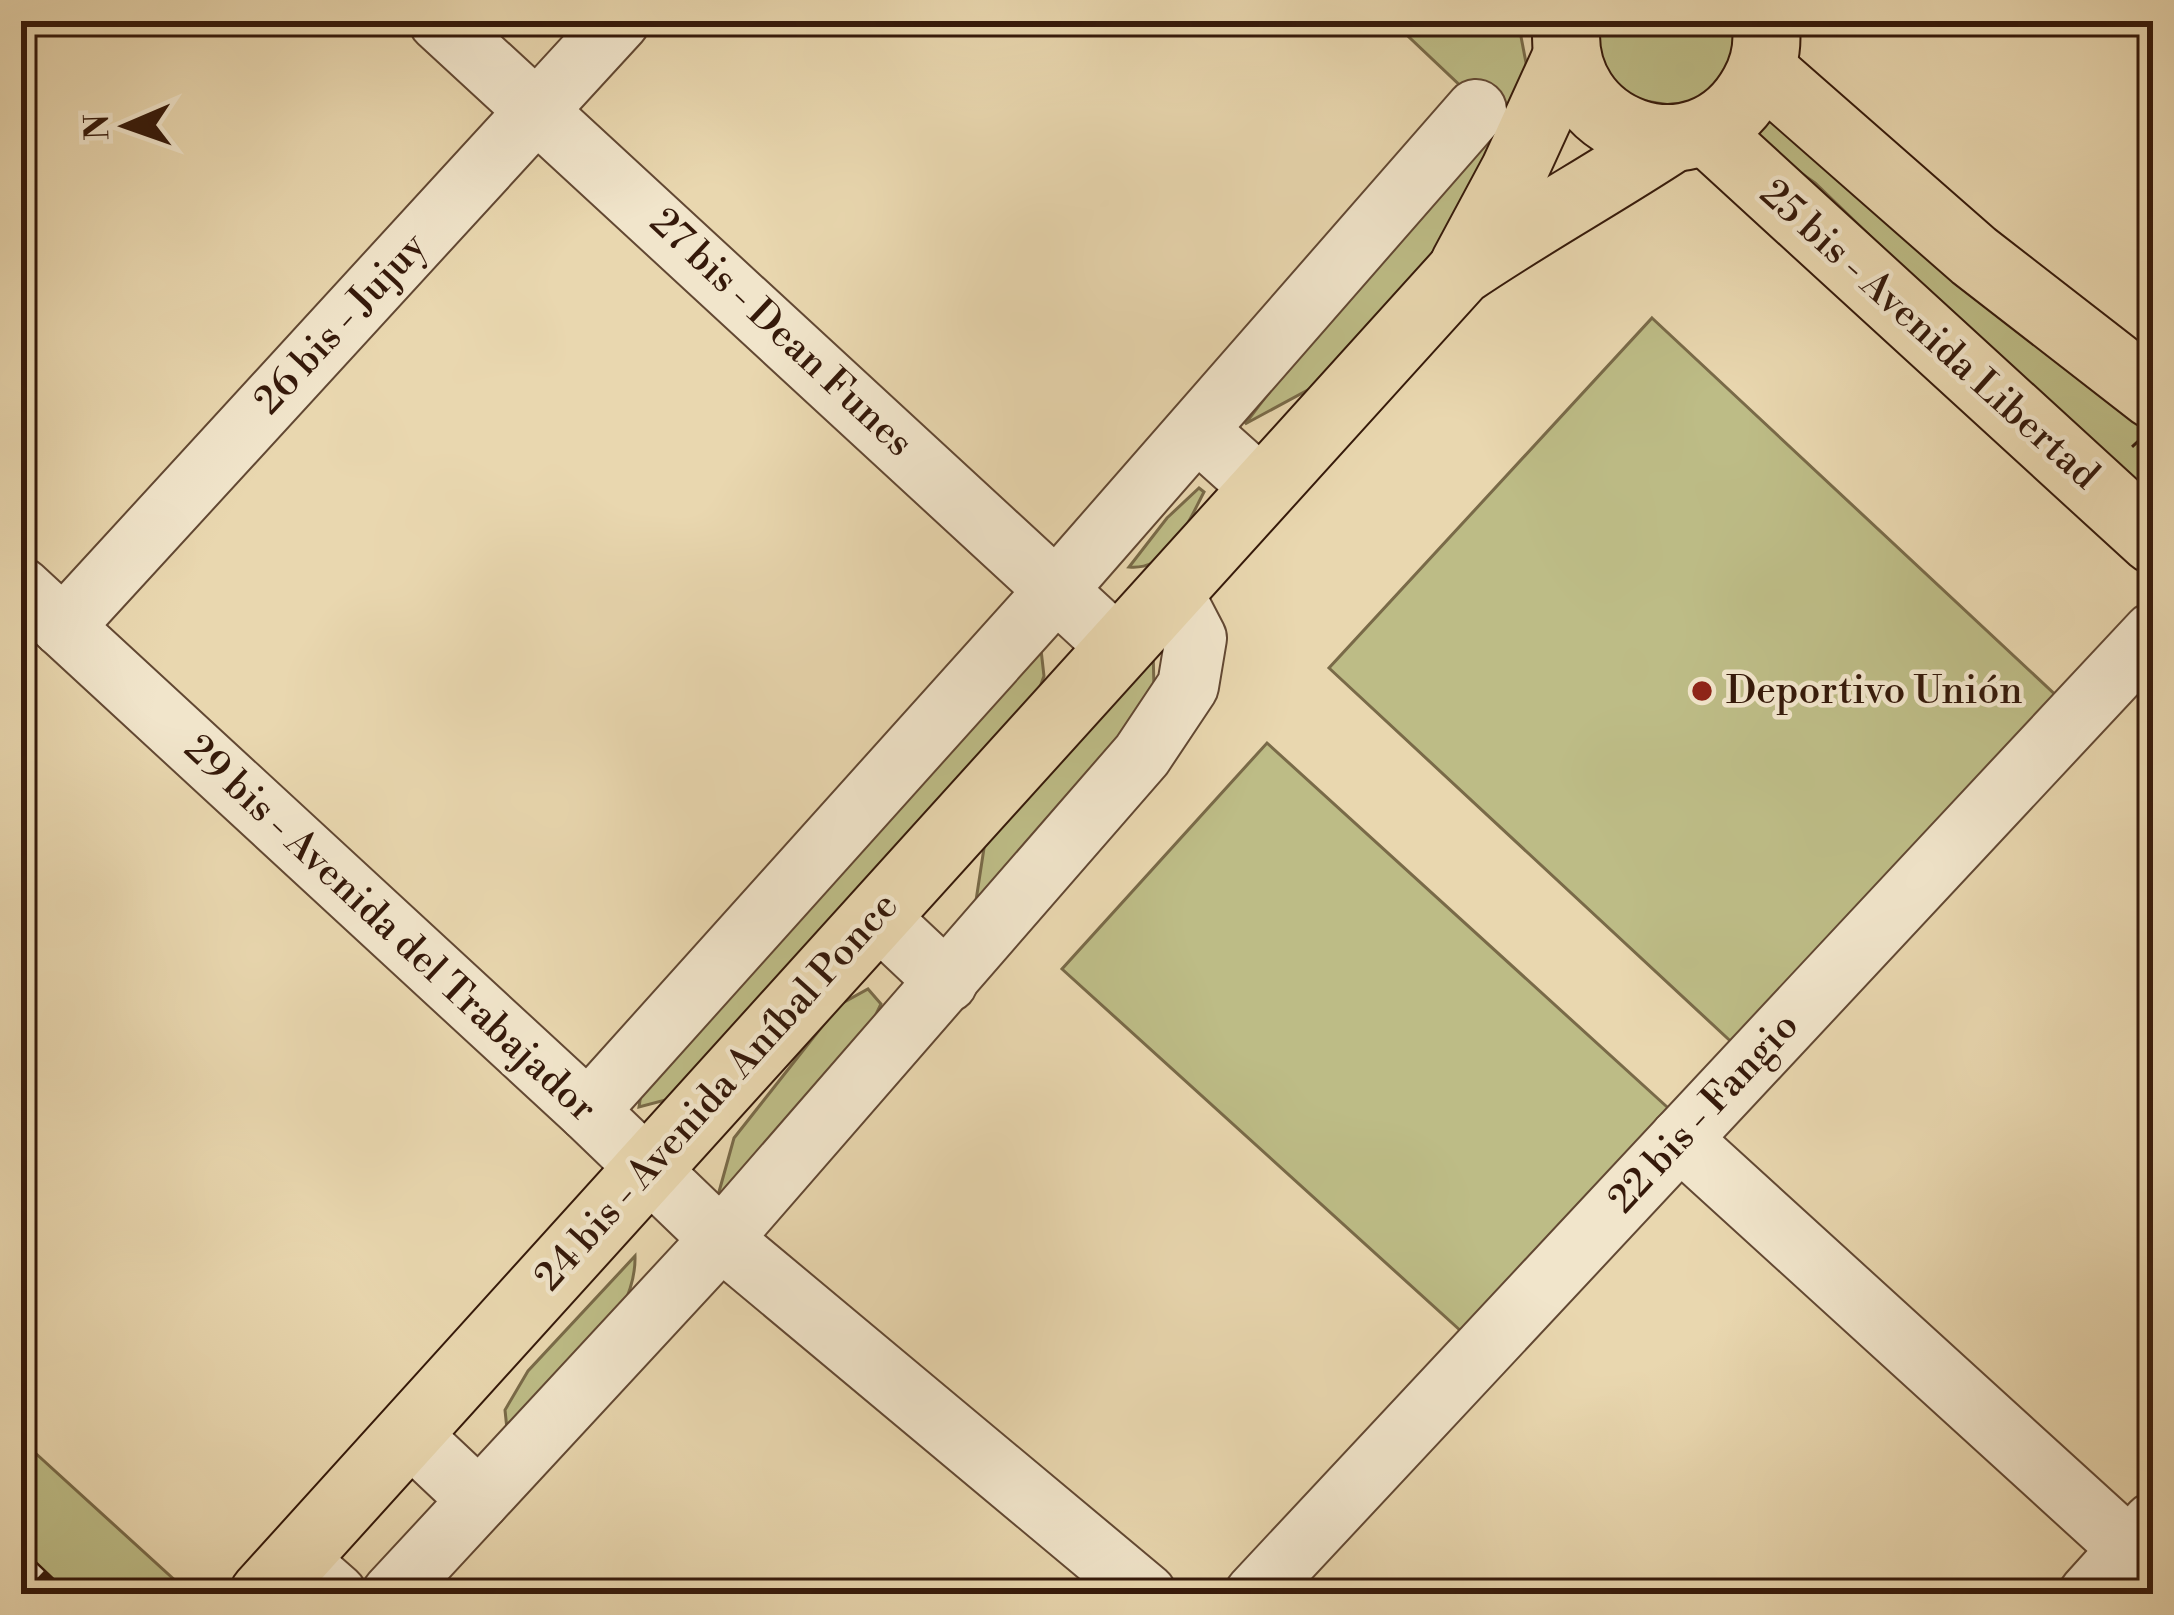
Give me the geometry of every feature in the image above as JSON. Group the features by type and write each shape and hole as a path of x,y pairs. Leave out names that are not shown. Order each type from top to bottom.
{"main road":[{"path":"1565,31 1576,82 1593,107 1615,125 1643,136 1689,135"},
{"name":"24 bis - Avenida Aníbal Ponce","path":"1460,272 1514,171 1565,31"},
{"path":"1766,37 1974,256 2153,395"},
{"name":"24 bis - Avenida Aníbal Ponce","path":"298,1582 408,1433 1460,272 1537,219 1727,118 1745,100 1766,37"},
{"name":"25 bis - Avenida Libertad","path":"1689,135 2153,540"}],"street":[{"name":"27 bis - Dean Funes","path":"440,21 1120,649"},
{"name":"26 bis - Jujuy","path":"42,608 538,110 619,21"},
{"path":"588,1111 1058,588 1476,110"},
{"path":"1197,430 1264,490"},
{"path":"392,1594 721,1239 1142,755 1188,686 1196,638 1171,590"},
{"name":"29 bis - Avenida del Trabajador","path":"42,608 721,1239 1145,1594"},
{"name":"22 bis - Fangio","path":"1255,1594 2153,633"},
{"path":"878,917 946,982"},
{"path":"1680,1139 2141,1536 2089,1594"},
{"path":"408,1433 479,1500"}],"shaded area":[{"path":"1392,21 1518,21 1527,68 1488,191 1317,385 1245,424 1468,93"},
{"path":"1587,21 1744,21 1746,49 1703,111 1606,94"},
{"path":"1780,106 2153,421 2153,508 1815,183 1774,154 1745,141"},
{"name":"Deportivo Unión","path":"1652,318 2076,714 1754,1063 1329,668"},
{"path":"1199,488 1204,492 1167,553 1143,566 1129,567 1167,518"},
{"path":"1040,641 1044,676 1031,712 696,1092 639,1107 643,1080"},
{"path":"1153,646 1154,690 1119,758 975,907 986,835"},
{"path":"1267,743 1677,1116 1473,1342 1062,969"},
{"path":"868,989 881,1004 852,1064 717,1199 734,1138 839,1005"},
{"path":"635,1256 632,1282 608,1333 569,1380 508,1439 505,1410 528,1371"},
{"path":"21,1440 190,1594 21,1594"}],"railway":[{"path":"21,1556 61,1594"}],"place":[{"name":"Deportivo Unión","path":"1702,691"}]}
